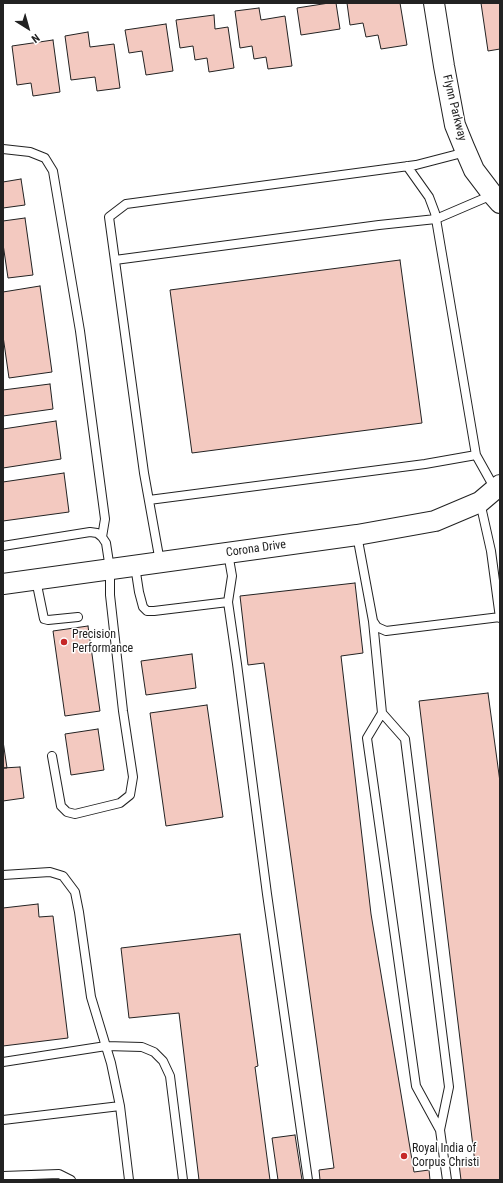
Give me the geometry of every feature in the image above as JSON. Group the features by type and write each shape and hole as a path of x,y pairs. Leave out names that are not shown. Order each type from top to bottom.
{"street":[{"name":"Flynn Parkway","path":"434,3 455,125 474,170 496,199"},
{"name":"Corona Drive","path":"3,584 357,535 436,521 480,502 498,487"}],"lane":[{"path":"3,148 30,152 45,158 53,171 81,339 105,519 102,537"},
{"path":"160,562 149,500 109,217 126,204 407,166 466,152"},
{"path":"407,166 429,198 436,219 476,455 498,487"},
{"path":"115,260 379,225 436,219 496,199"},
{"path":"149,500 425,464 476,455"},
{"path":"373,621 377,627 386,631 500,618 491,551 480,502"},
{"path":"3,546 90,532 96,533 102,537 106,543 110,569 110,595 122,704 133,777 130,795 120,804 75,814 67,812 62,806 52,756"},
{"path":"357,535 373,621 382,712 405,739 449,1087 440,1130"},
{"path":"228,553 232,576 228,602 267,894 308,1180"},
{"path":"135,566 138,592 143,607 147,610 154,611 228,602"},
{"path":"36,579 44,619 48,620 78,617"},
{"path":"382,712 367,738 368,746 416,1086 440,1130 448,1180"},
{"path":"3,875 50,872 63,876 75,892 91,998 111,1063 120,1106 129,1180"},
{"path":"3,1062 106,1046 142,1047 154,1052 163,1060 170,1076 183,1180"},
{"path":"3,1120 120,1106"},
{"path":"3,1176 59,1174 71,1180"}],"building":[{"path":"336,3 340,29 301,35 297,8"},
{"path":"347,3 400,3 407,45 381,49 378,35 366,37 363,23 350,25"},
{"path":"481,3 500,3 500,49 488,51"},
{"path":"259,8 261,20 285,16 292,66 268,69 266,57 254,59 252,46 240,48 235,11"},
{"path":"214,15 215,29 228,27 234,68 209,72 207,58 195,60 193,46 180,48 176,20"},
{"path":"166,24 173,71 146,75 142,51 129,53 125,30"},
{"path":"88,32 90,47 114,44 120,88 97,91 95,77 71,80 65,36"},
{"path":"53,40 60,92 33,96 31,83 17,85 12,46"},
{"path":"21,179 25,205 3,208 3,182"},
{"path":"25,218 33,275 8,278 3,244 3,221"},
{"path":"400,260 422,423 192,453 170,290"},
{"path":"40,286 52,372 9,378 3,336 3,292"},
{"path":"50,384 53,409 3,416 3,390"},
{"path":"56,421 61,459 3,468 3,429"},
{"path":"64,473 69,512 3,521 3,482"},
{"path":"355,583 363,653 341,656 371,914 414,1172 429,1170 430,1180 320,1180 319,1170 334,1168 264,663 248,665 240,596"},
{"path":"88,626 100,711 65,716 53,631"},
{"path":"192,654 196,688 146,695 141,661"},
{"path":"488,693 500,782 500,1180 461,1180 459,1164 475,1163 419,701"},
{"path":"207,705 223,817 166,826 150,713"},
{"path":"98,729 104,770 71,775 65,734"},
{"path":"3,741 7,768 3,768"},
{"path":"20,767 24,798 3,801 3,768"},
{"path":"38,904 39,917 53,916 68,1038 3,1046 3,908"},
{"path":"240,934 258,1066 255,1067 270,1180 199,1180 179,1013 129,1018 121,948"},
{"path":"295,1135 302,1180 278,1180 272,1138"}],"place":[{"name":"Precision Performance","path":"64,642"},
{"name":"Royal India of Corpus Christi","path":"404,1156"}]}
